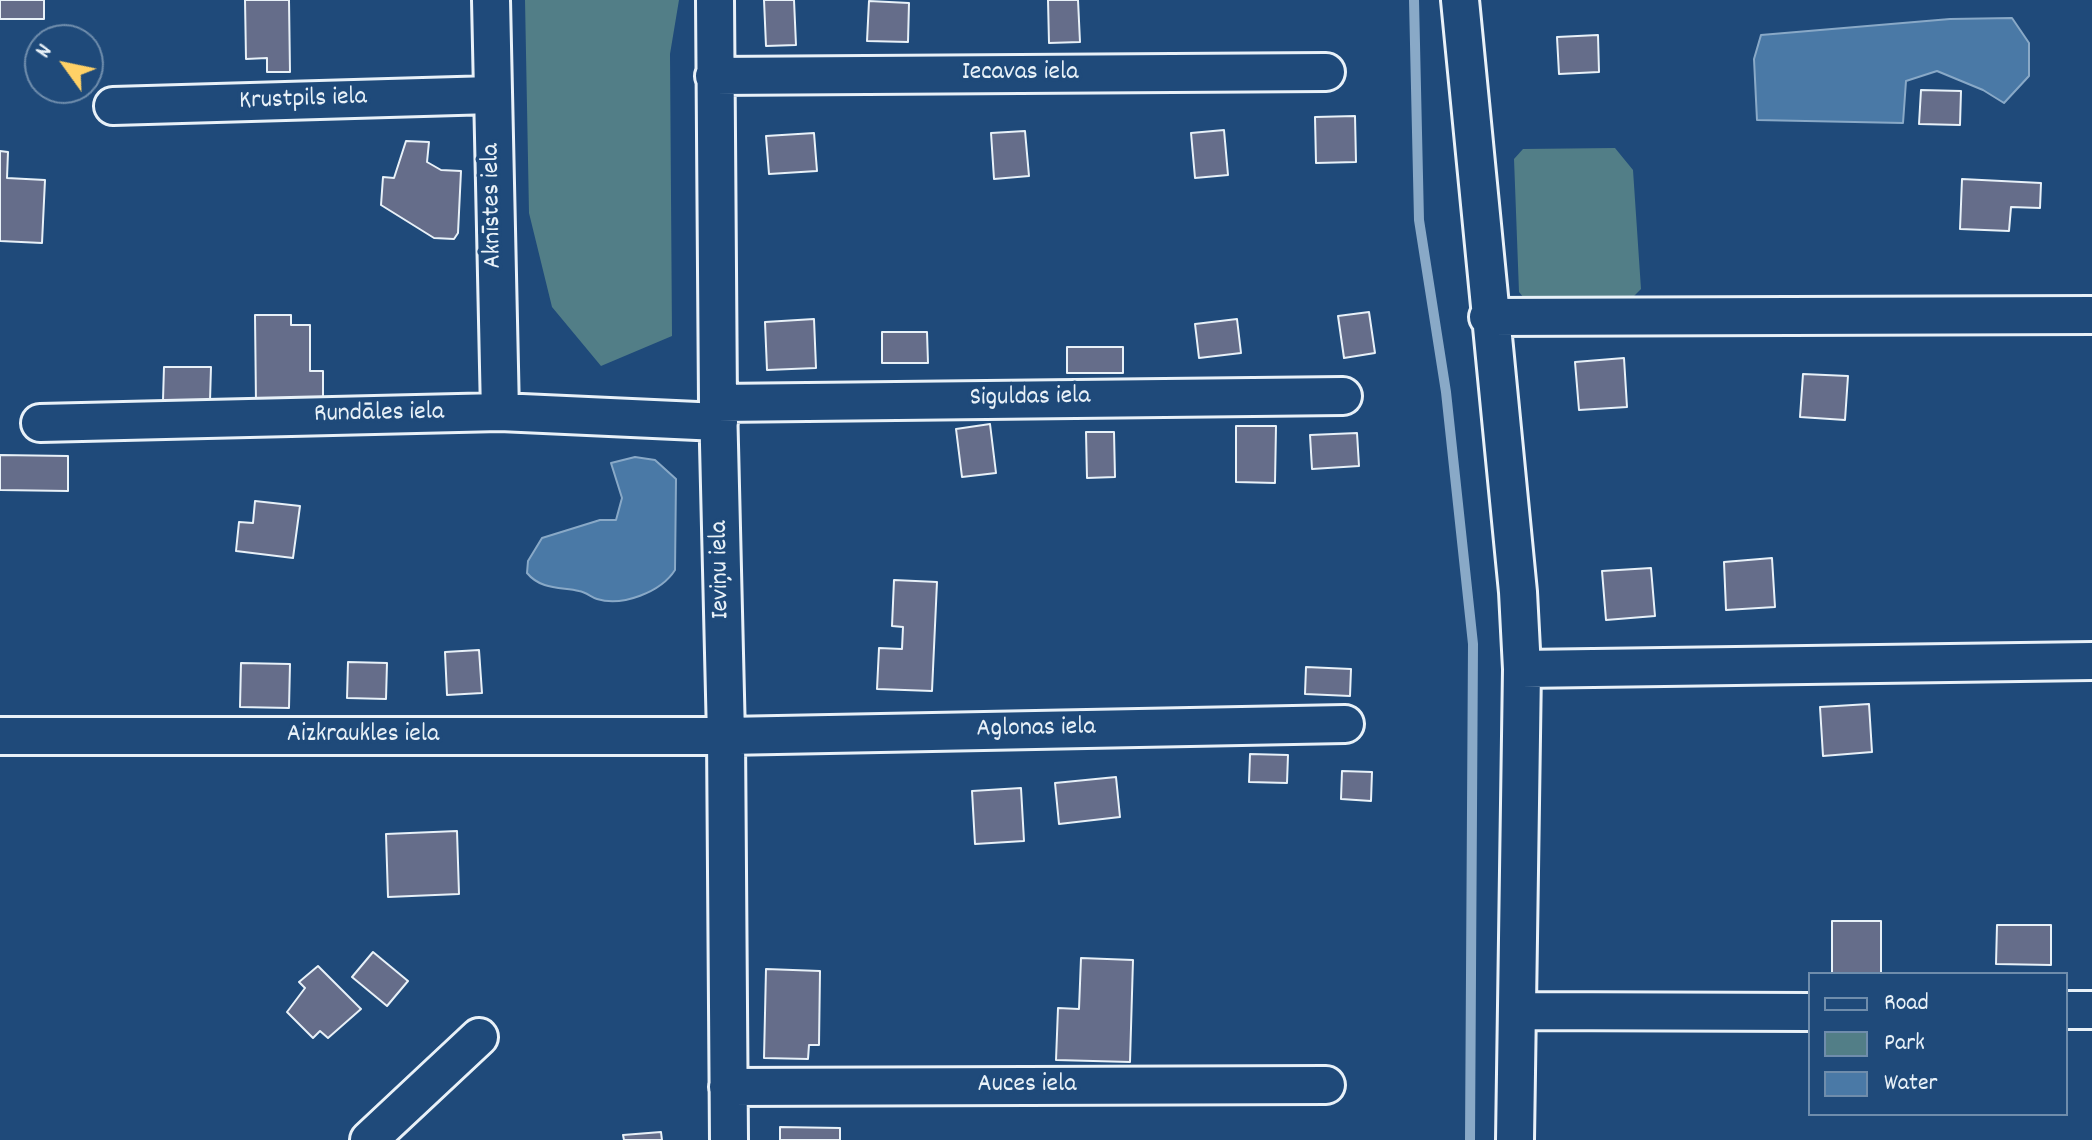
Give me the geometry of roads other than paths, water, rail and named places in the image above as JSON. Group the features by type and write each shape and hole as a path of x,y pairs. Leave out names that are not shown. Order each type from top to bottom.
{"street":[{"name":"Aknīstes iela","path":"491,0 500,412"},
{"name":"Ieviņu iela","path":"715,0 729,1140"},
{"path":"1460,0 1488,317 1518,592 1522,669 1515,1140"},
{"name":"Iecavas iela","path":"714,76 1326,72"},
{"name":"Krustpils iela","path":"113,106 492,95"},
{"path":"1488,317 2092,315"},
{"name":"Siguldas iela","path":"718,412 1343,396"},
{"name":"Rundāles iela","path":"40,423 500,412 718,412"},
{"path":"1522,669 2092,661"},
{"name":"Aglonas iela","path":"726,736 1345,724"},
{"name":"Aizkraukles iela","path":"0,736 726,736"},
{"path":"2068,1010 2092,1010"},
{"path":"1519,1011 1808,1012"},
{"path":"369,1140 479,1037"},
{"name":"Auces iela","path":"728,1087 1326,1085"}],"water":[{"path":"2012,18 2029,43 2029,76 2004,103 1983,90 1937,71 1906,81 1903,123 1757,120 1754,59 1761,35 1950,19"},
{"path":"635,457 655,460 676,479 675,570 669,578 640,596 607,601 582,592 545,585 527,573 528,561 542,538 600,520 616,520 622,498 611,463"}],"waterway":[{"path":"1414,0 1419,220 1446,392 1473,644 1470,1140"}]}
